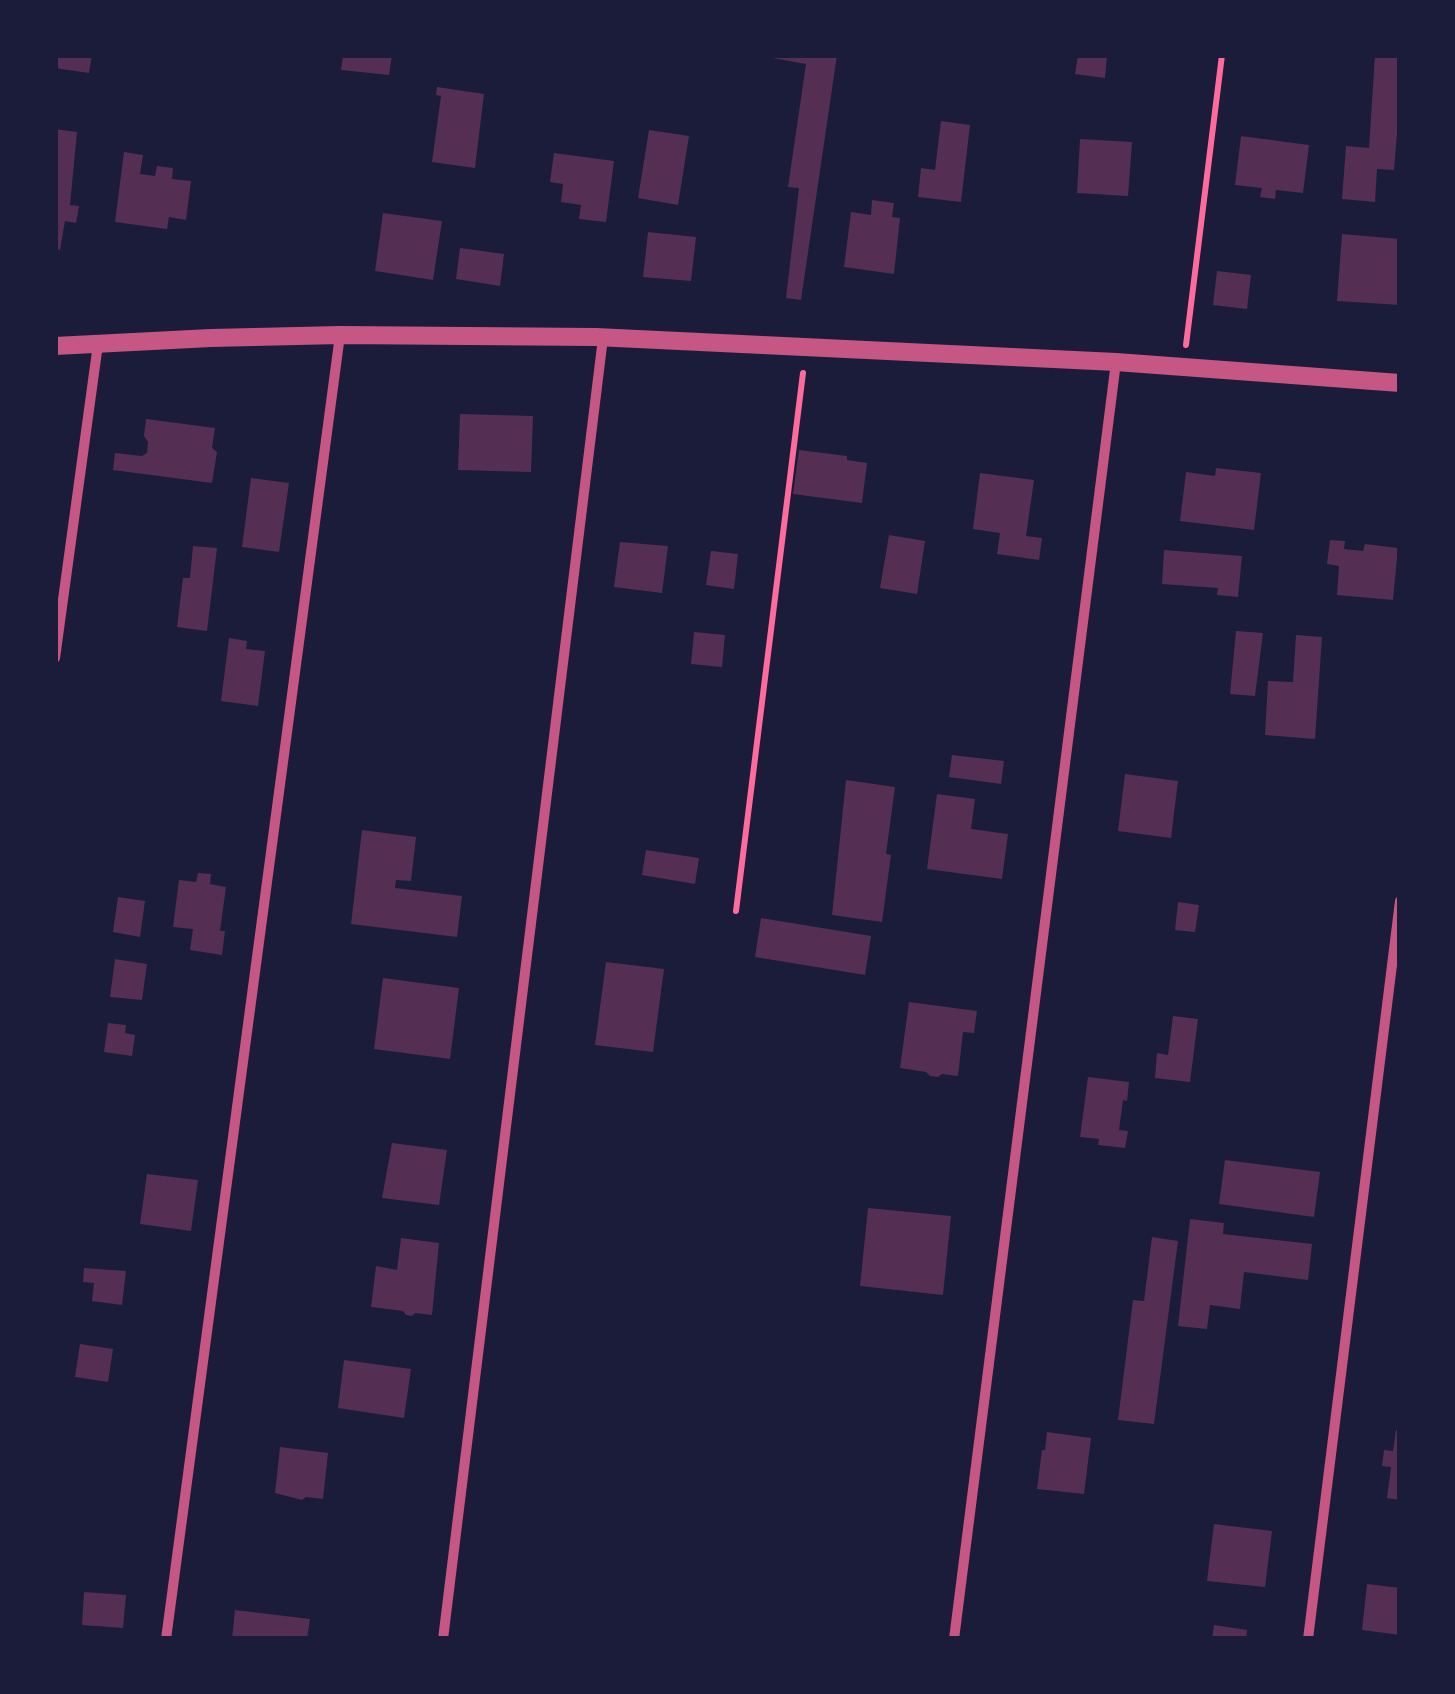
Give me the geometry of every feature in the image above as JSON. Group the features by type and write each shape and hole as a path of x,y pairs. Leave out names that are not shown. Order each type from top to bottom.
{"street":[{"path":"55,346 340,335 603,338 1116,362 1400,383"},
{"path":"166,1639 340,335"},
{"path":"442,1639 603,338"},
{"path":"55,658 98,344"},
{"path":"954,1639 1116,362"},
{"path":"1308,1639 1400,901"}],"path":[{"path":"1184,366 1222,55"},
{"path":"736,911 806,346"}],"building":[{"path":"55,55 92,55 89,73 55,68"},
{"path":"343,55 392,55 389,75 341,70"},
{"path":"767,55 837,55 801,300 786,298 799,188 788,187 806,64"},
{"path":"1078,55 1107,55 1105,78 1075,74"},
{"path":"1375,55 1400,55 1394,170 1377,169 1375,202 1342,199 1346,146 1369,148"},
{"path":"437,87 484,94 475,168 432,162 441,96 436,95"},
{"path":"941,121 970,125 961,202 918,197 921,168 935,170"},
{"path":"55,129 77,132 70,205 79,206 76,223 65,221 60,250 55,249"},
{"path":"649,130 689,136 678,205 638,198"},
{"path":"1241,136 1309,145 1303,193 1276,190 1275,199 1260,197 1262,188 1235,185"},
{"path":"1080,139 1132,142 1128,196 1077,193"},
{"path":"124,152 143,155 140,174 155,176 157,166 173,168 172,179 191,181 186,220 169,217 167,229 115,222"},
{"path":"554,153 614,161 606,222 579,219 581,205 561,202 563,184 550,182"},
{"path":"872,200 894,203 892,217 900,218 894,274 844,267 851,212 871,215"},
{"path":"383,213 442,221 433,280 375,271"},
{"path":"648,232 696,237 691,281 643,277"},
{"path":"1342,234 1400,239 1400,305 1337,301"},
{"path":"460,248 504,254 500,286 456,279"},
{"path":"1217,271 1251,275 1247,309 1213,305"},
{"path":"460,414 533,416 531,472 458,470"},
{"path":"146,419 215,428 212,448 217,452 212,483 113,470 115,453 147,453"},
{"path":"799,450 847,456 847,460 867,463 862,503 793,494"},
{"path":"1216,468 1261,473 1254,530 1180,521 1186,472 1215,476"},
{"path":"980,473 1034,480 1026,536 1042,538 1039,560 997,554 1000,533 973,529"},
{"path":"251,478 289,483 279,552 242,547"},
{"path":"889,535 925,541 917,594 880,588"},
{"path":"1330,540 1345,541 1344,549 1363,551 1365,544 1398,548 1393,600 1337,595 1339,566 1327,564"},
{"path":"620,542 668,546 662,593 614,587"},
{"path":"193,546 217,548 207,631 177,627 183,578 190,578"},
{"path":"1164,550 1242,556 1238,597 1217,595 1218,588 1162,584"},
{"path":"711,551 738,554 734,589 706,585"},
{"path":"1236,631 1263,633 1255,696 1230,694"},
{"path":"694,632 725,635 722,667 691,664"},
{"path":"1296,635 1322,637 1315,739 1265,735 1268,681 1293,682"},
{"path":"229,638 247,641 246,649 265,651 258,706 221,701"},
{"path":"952,755 1004,761 1001,784 949,777"},
{"path":"1125,774 1178,781 1171,838 1118,831"},
{"path":"846,780 895,787 882,922 832,915"},
{"path":"937,794 975,799 971,829 1008,834 1002,879 927,869"},
{"path":"362,830 416,837 411,881 396,880 395,888 462,896 457,937 351,924"},
{"path":"646,850 699,858 695,884 642,875"},
{"path":"198,873 211,874 210,884 226,887 220,931 225,931 222,955 190,950 193,929 173,927 179,880 196,882"},
{"path":"118,897 145,901 140,937 113,932"},
{"path":"1178,902 1199,905 1195,932 1175,930"},
{"path":"761,918 871,936 865,975 755,957"},
{"path":"115,959 147,964 142,1000 110,997"},
{"path":"606,962 664,969 653,1052 595,1045"},
{"path":"383,978 459,988 450,1059 374,1049"},
{"path":"909,1002 977,1011 974,1033 963,1032 958,1076 930,1076 900,1068"},
{"path":"1173,1016 1198,1019 1190,1082 1155,1078 1157,1053 1168,1055"},
{"path":"108,1023 126,1025 125,1033 135,1035 132,1056 104,1052"},
{"path":"1088,1077 1129,1082 1119,1130 1128,1131 1125,1148 1098,1145 1099,1139 1080,1137"},
{"path":"392,1143 447,1150 439,1205 382,1198"},
{"path":"1225,1160 1320,1172 1314,1217 1219,1204"},
{"path":"147,1174 198,1180 191,1231 140,1224"},
{"path":"868,1208 951,1216 943,1295 860,1286"},
{"path":"1190,1219 1224,1223 1223,1234 1312,1244 1308,1280 1244,1272 1240,1309 1210,1305 1207,1329 1178,1326"},
{"path":"1152,1237 1178,1241 1154,1424 1118,1420 1133,1300 1144,1301"},
{"path":"401,1238 439,1243 432,1315 412,1316 371,1307 376,1266 397,1270"},
{"path":"84,1268 126,1271 122,1305 92,1301 94,1283 83,1282"},
{"path":"80,1344 113,1349 108,1382 75,1377"},
{"path":"344,1360 411,1369 404,1418 338,1408"},
{"path":"1396,1430 1400,1430 1400,1500 1387,1498 1391,1467 1382,1466 1384,1450 1393,1451"},
{"path":"1047,1432 1091,1438 1084,1494 1037,1489"},
{"path":"280,1447 328,1453 323,1499 302,1500 275,1493"},
{"path":"1214,1524 1272,1531 1265,1587 1207,1581"},
{"path":"1367,1584 1400,1588 1400,1635 1362,1630"},
{"path":"84,1592 126,1595 123,1628 82,1625"},
{"path":"235,1610 310,1619 307,1639 232,1639"},
{"path":"1214,1625 1247,1630 1246,1639 1212,1639"}]}
